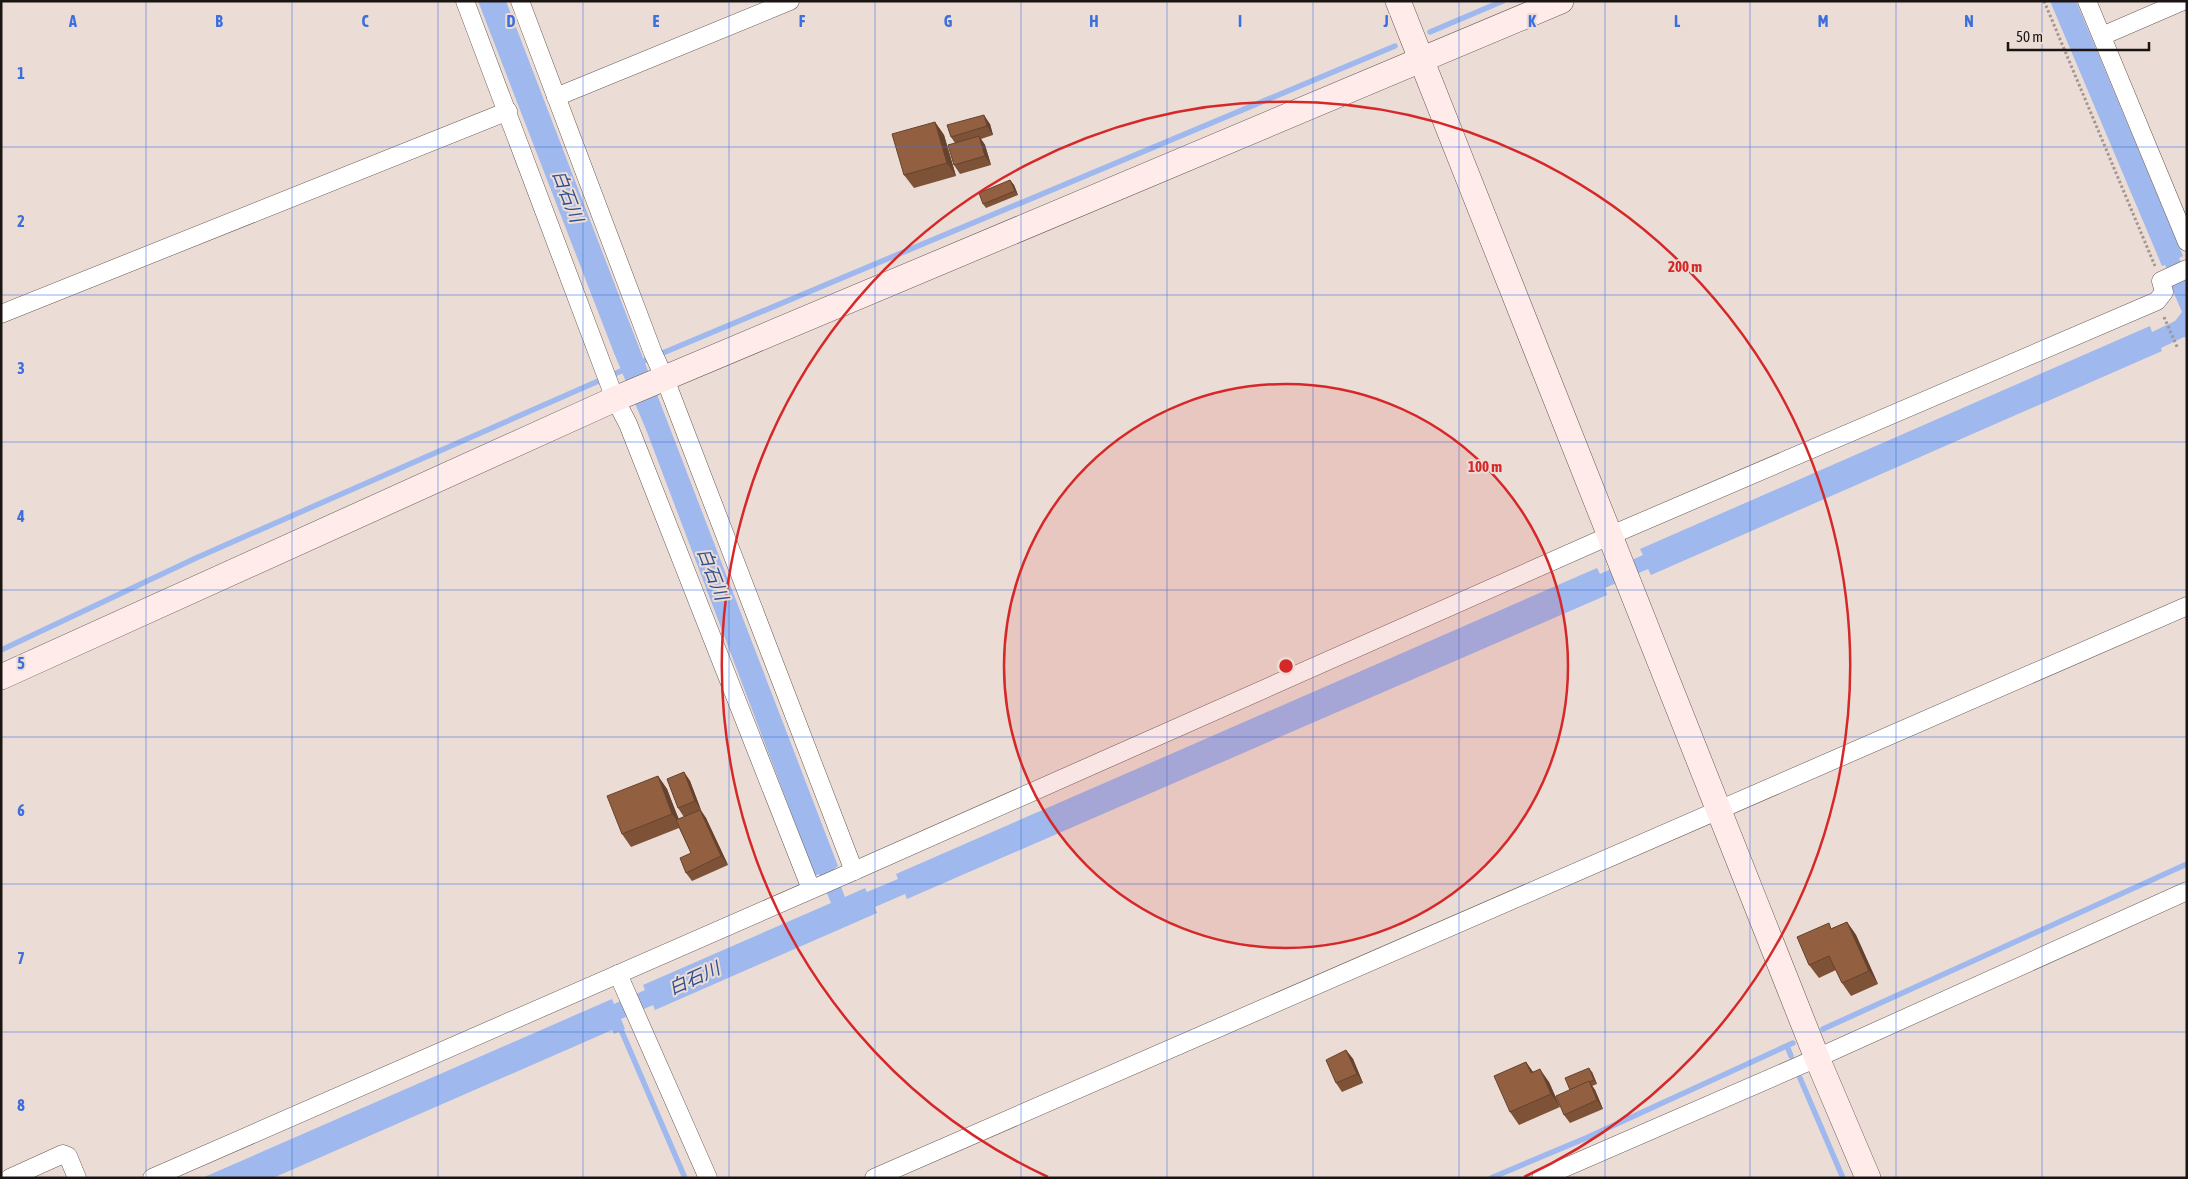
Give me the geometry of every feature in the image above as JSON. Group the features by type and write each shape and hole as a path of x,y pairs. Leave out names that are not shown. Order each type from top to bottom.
{"street":[{"path":"466,1 613,387 815,888"},
{"path":"520,1 848,874"},
{"path":"556,97 790,1"},
{"path":"1398,1 1817,1058 1868,1178"},
{"path":"1,677 613,387 1421,60 1561,1"},
{"path":"2087,1 2187,242"},
{"path":"2102,36 2183,1"},
{"path":"1,314 508,111"},
{"path":"152,1178 815,888 1614,547 2157,301 2164,292 2161,281 2187,269"},
{"path":"874,1178 2187,606"},
{"path":"1541,1178 1817,1058 2187,891"},
{"path":"618,974 708,1178"},
{"path":"10,1178 63,1154 68,1156 77,1178"}],"path":[{"path":"2044,1 2161,281"},
{"path":"2165,319 2178,348"}],"water":[{"name":"白石川","path":"478,1 506,1 838,866 834,869 845,897 865,888 867,892 898,879 896,874 1597,568 1600,574 1643,555 1640,549 2150,326 2152,332 2175,321 2182,312 2170,284 2173,282 2165,265 2162,266 2050,1 2076,1 2183,256 2179,258 2187,276 2187,338 2184,337 2161,348 2162,351 1651,575 1648,569 1605,588 1607,595 907,899 905,894 875,907 877,913 655,1010 653,1005 621,1019 625,1029 614,1034 612,1030 273,1178 202,1178 612,999 614,1004 645,990 643,985 831,903 819,874 815,876 647,432 614,353"}],"building":[{"path":"984,115 987,126 951,137 947,125"},
{"path":"935,122 947,163 904,175 892,134"},
{"path":"979,136 985,156 954,165 948,145"},
{"path":"1010,180 1015,191 983,204 979,193"},
{"path":"684,772 695,801 678,808 667,779"},
{"path":"658,776 672,814 622,834 607,796"},
{"path":"700,810 721,856 686,873 680,858 691,853 676,820"},
{"path":"1847,922 1869,971 1842,983 1829,956 1809,965 1797,937 1829,923 1831,929"},
{"path":"1346,1050 1357,1074 1336,1083 1326,1060"},
{"path":"1526,1062 1531,1073 1540,1069 1551,1094 1510,1112 1494,1076"},
{"path":"1589,1068 1594,1080 1570,1090 1565,1078"},
{"path":"1589,1081 1597,1100 1564,1115 1556,1096"}],"waterway":[{"path":"1430,32 1503,1"},
{"path":"639,363 1395,46"},
{"path":"1,650 196,558 628,368"},
{"path":"1823,1029 2187,864"},
{"path":"619,1025 685,1178"},
{"path":"1491,1178 1586,1138 1793,1043"},
{"path":"1787,1046 1791,1056"},
{"path":"1800,1078 1843,1178"}]}
